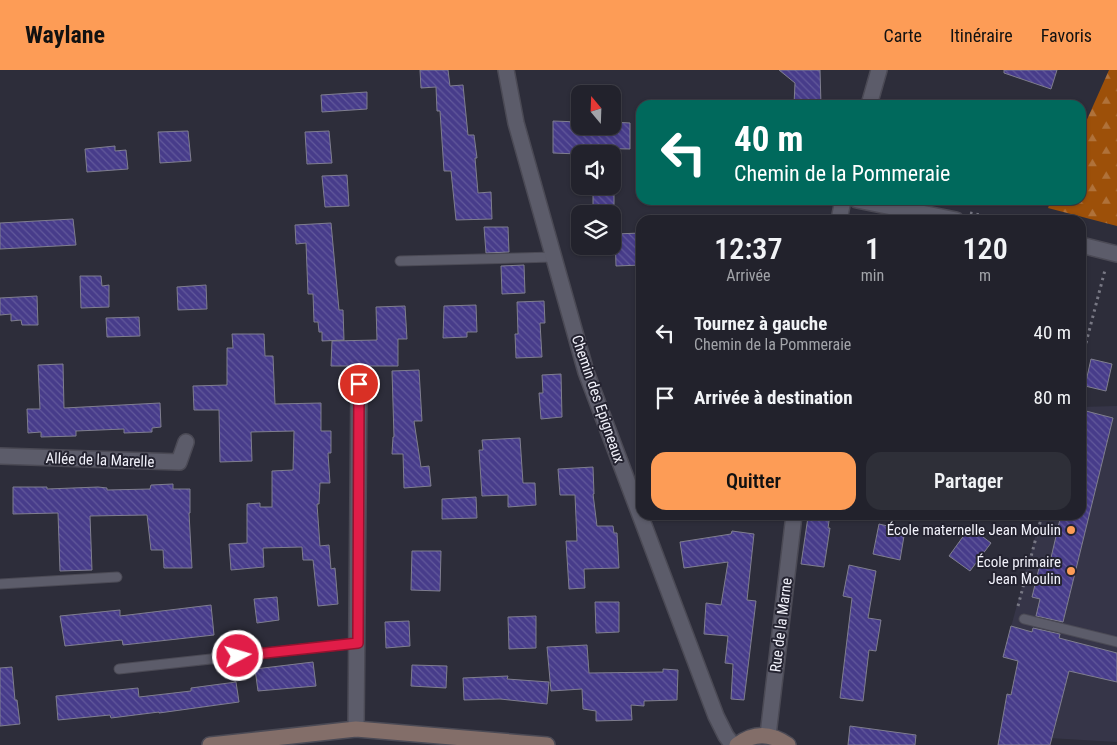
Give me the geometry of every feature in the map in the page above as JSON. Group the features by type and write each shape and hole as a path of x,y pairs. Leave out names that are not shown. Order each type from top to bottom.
{"main road":[{"path":"210,745 356,729 547,745"},
{"path":"737,745 756,735 768,735 779,738 788,745"}],"street":[{"name":"Chemin des Epigneaux","path":"506,70 516,123 586,372 636,504"},
{"path":"870,100 879,70"},
{"path":"882,205 931,215"},
{"path":"1086,246 1114,253"},
{"path":"356,729 359,384"},
{"name":"Allée de la Marelle","path":"0,456 179,462 186,442"},
{"name":"Chemin des Epigneaux","path":"642,520 716,716 733,745"},
{"name":"Rue de la Marne","path":"768,735 793,520"}],"lane":[{"path":"400,261 554,257"},
{"path":"0,584 117,577"},
{"path":"1024,619 1117,642"},
{"path":"120,669 358,643"}],"path":[{"path":"1086,345 1114,253"},
{"path":"1024,619 1018,608 1041,520"}],"shaded area":[{"name":"École primaire Jean Moulin","path":"1117,406 1117,742 1049,738 1038,666 1003,657 1040,520 1086,520 1086,407"}],"green space":[{"path":"1109,70 1117,70 1117,226 1086,218 1086,215 1075,215 1048,208 1049,205 1086,205 1086,122"}],"building":[{"path":"420,70 448,70 450,86 463,85 468,135 474,135 478,193 491,192 492,219 456,220 451,171 444,171 440,111 437,111 436,87 421,88"},
{"path":"779,70 820,70 821,100 794,100 795,83"},
{"path":"1004,70 1057,70 1051,89 1004,73"},
{"path":"367,92 367,109 322,112 321,95"},
{"path":"553,121 571,122 571,135 621,135 621,122 630,123 630,149 621,149 621,145 571,145 571,154 553,153"},
{"path":"188,131 191,161 160,163 158,132"},
{"path":"329,131 332,163 307,164 305,132"},
{"path":"115,146 115,151 126,150 128,169 87,172 85,149"},
{"path":"347,175 349,206 325,207 322,176"},
{"path":"593,195 614,195 614,205 593,205"},
{"path":"73,219 76,245 0,249 0,223"},
{"path":"331,223 339,310 343,310 344,340 322,341 322,332 319,332 318,322 314,322 313,294 308,294 306,243 296,244 295,225"},
{"path":"484,227 508,227 509,252 486,253"},
{"path":"636,233 636,265 616,266 616,255 621,255 621,234"},
{"path":"524,265 525,293 502,294 501,266"},
{"path":"80,276 101,276 102,286 109,285 109,307 81,308"},
{"path":"206,285 207,309 178,310 177,287"},
{"path":"37,296 38,325 22,325 21,320 11,321 11,314 0,315 0,298"},
{"path":"544,301 545,323 540,323 542,357 516,358 515,334 518,334 517,302"},
{"path":"476,305 477,332 467,332 467,337 443,338 444,306"},
{"path":"405,306 407,339 398,339 398,366 331,366 332,341 377,340 376,307"},
{"path":"139,317 140,336 107,337 106,318"},
{"path":"232,334 264,334 265,356 273,356 275,404 321,403 321,431 331,431 331,453 328,453 330,483 320,483 319,504 317,504 320,546 329,545 331,569 335,568 338,604 318,606 313,560 303,560 302,547 263,548 264,567 231,570 229,544 247,543 247,504 260,503 260,507 272,507 272,471 293,470 294,431 251,432 252,461 220,462 219,410 194,410 193,386 227,385 227,348 233,348"},
{"path":"1091,359 1112,364 1106,391 1086,386"},
{"path":"63,364 64,408 160,403 161,427 152,428 152,432 124,433 124,429 76,431 76,436 41,437 41,432 28,433 27,409 40,409 38,365"},
{"path":"419,370 422,421 414,421 421,467 429,466 431,486 404,488 403,454 392,454 394,437 392,371"},
{"path":"561,374 562,417 541,419 539,393 543,393 542,375"},
{"name":"École maternelle Jean Moulin","path":"1086,411 1113,418 1063,622 1036,616 1040,599 1032,597 1041,560 1050,562 1060,520 1086,520"},
{"path":"520,438 523,483 535,483 536,505 508,507 508,495 482,496 479,450 483,450 482,440"},
{"path":"593,467 593,494 597,526 613,526 614,533 617,533 619,568 584,569 585,588 569,589 566,541 577,541 575,495 560,495 558,469"},
{"path":"173,484 173,489 190,489 189,513 192,568 164,568 163,550 151,550 147,515 90,516 92,570 60,571 58,513 13,514 13,487 47,487 47,489 98,487 107,488 107,490 150,489 151,485"},
{"path":"476,497 477,518 442,519 442,499"},
{"path":"808,520 829,521 828,528 830,528 824,567 801,564"},
{"path":"879,524 905,530 900,560 873,554"},
{"path":"970,527 991,543 970,571 949,556"},
{"path":"732,531 754,534 747,600 756,601 744,700 731,699 733,664 725,663 728,636 704,634 706,603 721,605 728,562 684,568 680,542 731,534"},
{"path":"412,551 441,551 440,591 411,590"},
{"path":"849,565 876,571 868,618 881,620 876,651 869,650 863,701 840,698 852,598 843,596"},
{"path":"277,597 279,620 257,623 254,599"},
{"path":"595,602 619,602 619,632 596,633"},
{"path":"211,605 214,635 123,645 122,640 65,646 60,616 120,610 120,616"},
{"path":"536,616 536,648 509,649 508,617"},
{"path":"409,621 410,646 386,648 385,622"},
{"path":"1011,626 1032,632 1033,628 1060,634 1059,638 1117,653 1117,682 1069,671 1050,745 998,745 1007,694 1011,695 1018,661 1003,657"},
{"path":"587,645 589,673 663,672 663,669 678,670 677,700 644,701 644,706 631,705 632,720 596,721 596,711 583,709 582,689 551,691 547,647"},
{"path":"313,662 316,686 258,691 255,669"},
{"path":"412,665 447,666 446,688 411,686"},
{"path":"12,667 15,700 17,700 20,724 0,726 0,668"},
{"path":"508,676 507,679 549,682 547,704 500,699 464,700 463,678"},
{"path":"236,682 239,702 111,718 110,715 58,720 56,696 138,688 139,697 191,691 191,688"},
{"path":"850,726 916,735 915,745 848,745"}],"place":[{"name":"École maternelle Jean Moulin","path":"1071,530"},
{"name":"École primaire Jean Moulin","path":"1071,571"}],"route":[{"path":"238,656 358,643 359,384"}]}
